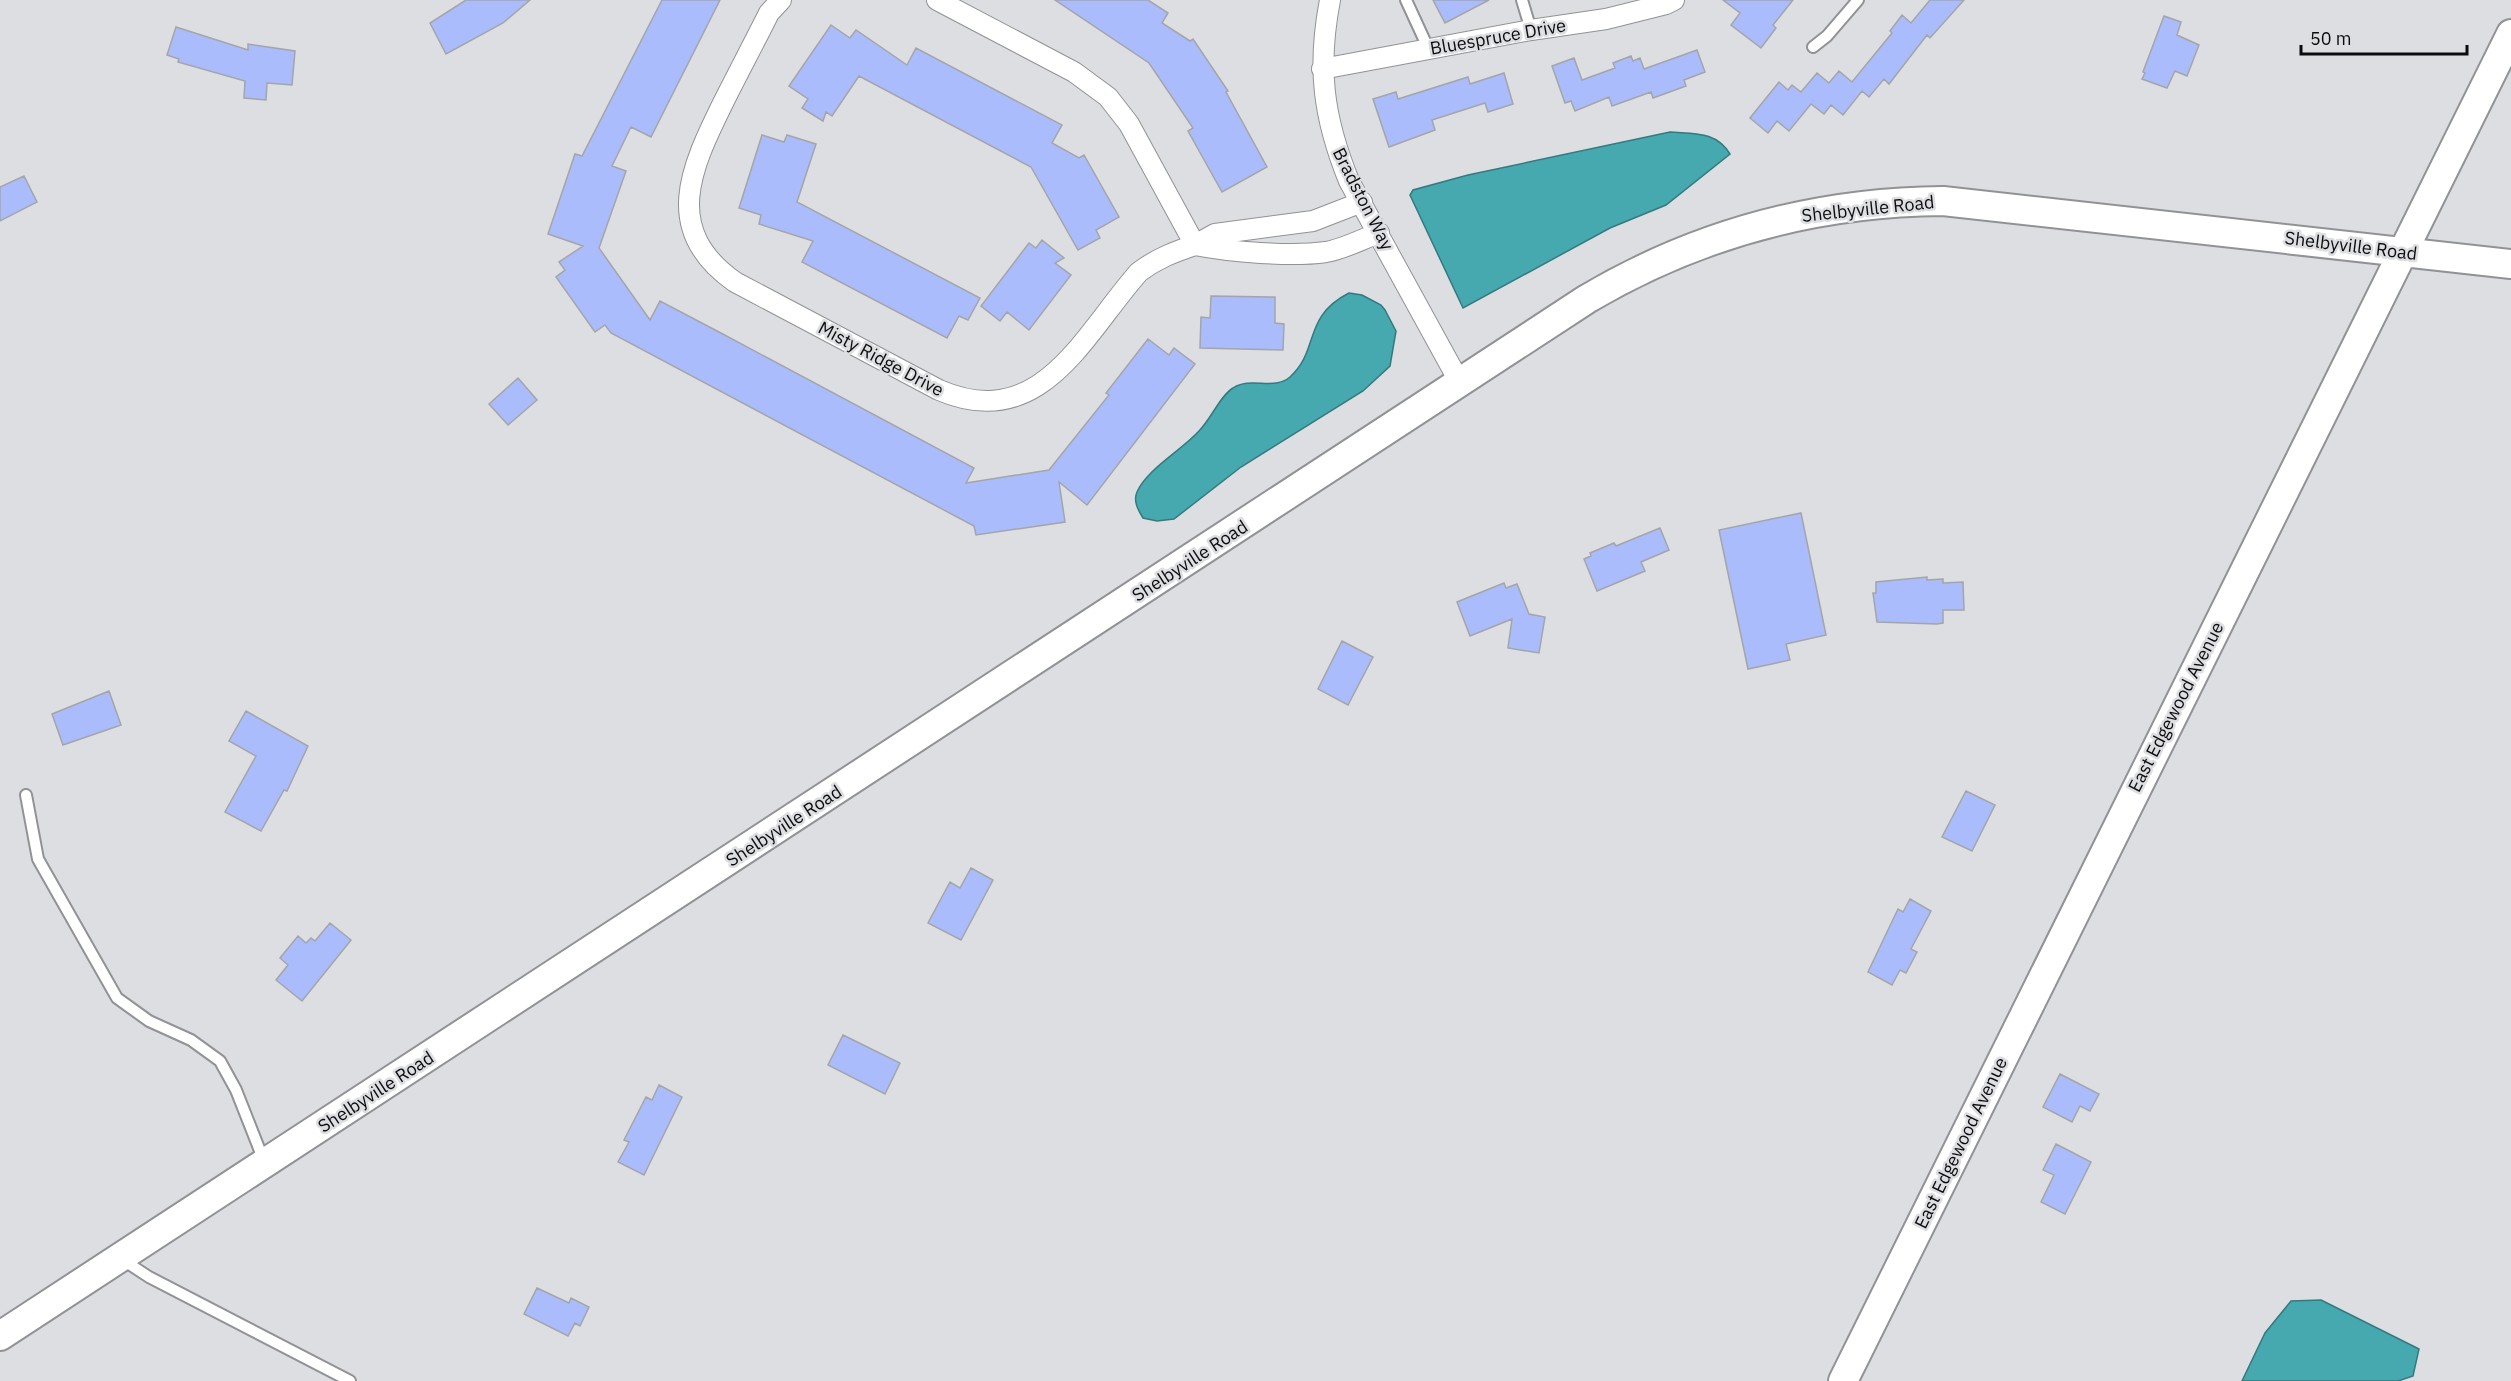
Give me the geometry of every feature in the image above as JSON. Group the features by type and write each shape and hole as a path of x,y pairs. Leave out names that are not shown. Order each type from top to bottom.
{"main road":[{"name":"East Edgewood Avenue","path":"1843,1381 2511,34"},
{"name":"Shelbyville Road","path":"0,1336 1604,289 1668,257 1733,232 1833,209 1906,202 1963,201 2511,264"}],"street":[{"name":"Misty Ridge Drive","path":"781,0 769,13 699,151 688,188 689,214 702,247 727,276 939,390 984,402 1017,396 1048,381 1139,272 1158,258 1195,245 1215,234 1313,221 1362,202"},
{"path":"936,0 1080,76 1108,97 1129,124 1195,245"},
{"name":"Bradston Way","path":"1330,0 1322,69 1334,141 1349,181 1460,383"},
{"name":"Bluespruce Drive","path":"1322,69 1531,30 1606,19 1674,0"},
{"name":"Misty Ridge Drive","path":"1195,245 1216,249 1328,252 1379,233"}],"lane":[{"path":"1406,0 1429,50"},
{"path":"1522,0 1531,30"},
{"path":"1813,47 1827,36 1858,0"},
{"path":"26,795 38,859 117,998 149,1021 191,1040 220,1061 236,1090 265,1164"},
{"path":"121,1258 149,1277 350,1381"}],"water":[{"path":"1670,132 1711,137 1730,154 1666,205 1610,228 1463,308 1410,195 1413,190 1468,175"},
{"path":"1349,293 1362,295 1381,305 1385,310 1396,331 1390,366 1363,391 1241,467 1174,519 1157,521 1143,518 1137,505 1136,495 1149,475 1199,431 1224,396 1233,388 1247,383 1277,383 1290,377 1305,356 1324,312 1334,302"},
{"path":"2321,1300 2419,1349 2413,1376 2398,1381 2242,1381 2265,1333 2291,1301"}],"building":[{"path":"466,0 530,0 503,23 446,54 430,23"},
{"path":"662,0 720,0 651,137 631,127 612,166 626,171 599,248 650,320 660,301 974,468 966,483 1049,470 1109,395 1106,393 1148,339 1169,355 1174,348 1195,364 1087,505 1059,482 1065,522 976,535 974,526 611,333 605,325 595,332 556,277 565,270 559,262 583,246 548,234 575,154 582,156"},
{"path":"1055,0 1148,0 1168,13 1162,23 1190,41 1193,39 1228,91 1226,92 1267,167 1222,192 1188,131 1193,128 1149,63"},
{"path":"1433,0 1489,0 1445,23"},
{"path":"1723,0 1793,0 1773,25 1776,28 1761,48 1731,25 1740,13"},
{"path":"1930,0 1964,0 1930,38 1927,35 1889,84 1884,79 1869,97 1862,91 1843,115 1831,105 1824,114 1811,104 1789,131 1777,121 1768,133 1750,118 1779,82 1788,90 1792,85 1801,92 1817,73 1829,83 1839,71 1852,82 1892,33 1890,31 1902,15 1911,23"},
{"path":"2164,16 2181,22 2177,35 2199,45 2187,76 2175,71 2167,88 2142,79"},
{"path":"831,25 850,38 856,30 907,65 916,48 1062,125 1052,143 1079,158 1084,155 1119,217 1096,230 1100,238 1078,250 1031,167 859,76 832,116 826,112 823,121 802,108 808,99 789,86"},
{"path":"176,27 248,50 248,44 295,51 292,85 267,83 266,100 244,98 245,81 178,62 179,59 167,55"},
{"path":"1697,50 1705,72 1684,80 1686,86 1653,98 1651,92 1612,106 1609,97 1575,111 1571,101 1565,103 1552,66 1574,58 1582,80 1615,68 1613,63 1631,56 1633,61 1640,58 1644,69"},
{"path":"1504,73 1513,104 1488,112 1485,103 1432,120 1435,130 1389,147 1373,99 1396,92 1398,99 1468,77 1470,84"},
{"path":"762,135 784,142 787,135 816,144 797,202 980,298 968,320 959,316 947,338 802,262 813,241 759,224 761,215 739,208"},
{"path":"24,176 37,202 0,221 0,187"},
{"path":"1042,240 1064,258 1055,263 1071,275 1029,330 1007,312 1000,321 981,306 1029,243 1036,248"},
{"path":"1211,296 1275,297 1275,323 1284,324 1283,350 1200,348 1201,317 1210,318"},
{"path":"518,378 537,400 508,425 489,404"},
{"path":"1801,513 1826,635 1786,644 1790,660 1748,669 1719,530"},
{"path":"1660,528 1669,550 1641,562 1645,571 1597,591 1584,559 1591,556 1590,553 1614,543 1616,546"},
{"path":"1927,577 1927,580 1943,579 1943,583 1963,582 1964,610 1943,610 1943,623 1937,624 1877,622 1873,593 1876,593 1876,582"},
{"path":"1504,583 1506,588 1517,584 1529,614 1545,617 1539,653 1508,648 1512,619 1470,636 1457,602"},
{"path":"1342,641 1373,657 1348,705 1318,689"},
{"path":"109,691 121,725 63,745 52,714"},
{"path":"246,711 308,746 287,791 284,790 261,831 225,812 256,756 229,741"},
{"path":"1966,791 1995,805 1972,851 1942,837"},
{"path":"971,868 993,880 961,940 928,923 950,882 960,888"},
{"path":"1910,899 1931,911 1911,949 1917,952 1906,973 1900,970 1892,985 1868,972 1898,909 1903,912"},
{"path":"330,923 351,940 302,1001 276,980 288,965 280,958 298,936 306,943 311,938 315,941"},
{"path":"843,1035 900,1063 885,1094 828,1065"},
{"path":"2060,1074 2099,1094 2090,1111 2080,1106 2072,1122 2043,1107"},
{"path":"659,1085 682,1097 644,1175 618,1162 629,1142 624,1140 646,1097 652,1100"},
{"path":"2056,1144 2091,1162 2065,1214 2041,1202 2054,1175 2043,1170"},
{"path":"537,1288 569,1303 571,1298 589,1307 580,1326 575,1323 568,1336 524,1314"}]}
